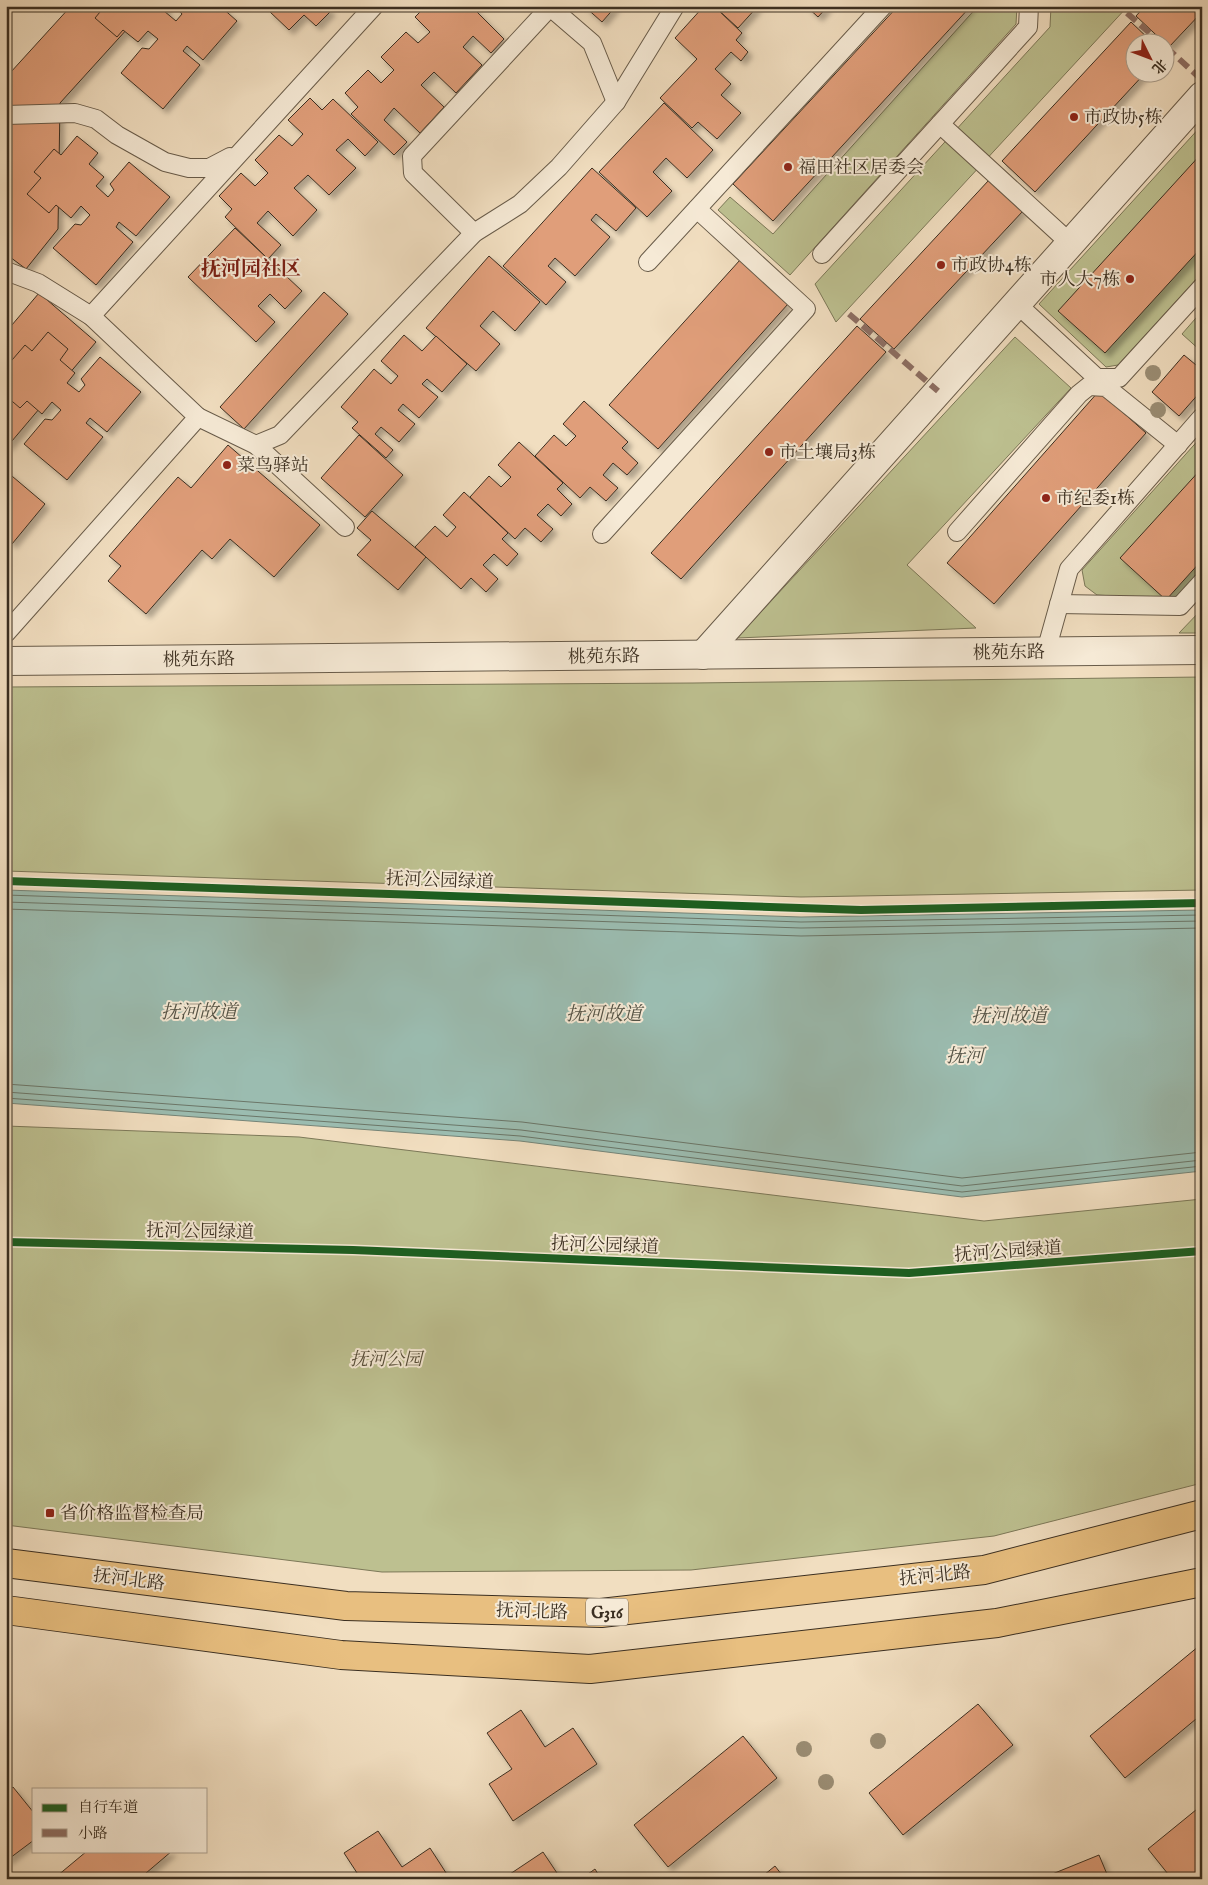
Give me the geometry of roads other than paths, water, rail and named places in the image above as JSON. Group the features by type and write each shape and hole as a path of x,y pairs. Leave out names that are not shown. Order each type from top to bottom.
{"main road":[{"name":"抚河北路","path":"6,1563 346,1606 601,1613 984,1570 1202,1514"},
{"path":"6,1610 341,1655 590,1669 997,1623 1202,1582"}],"street":[{"path":"703,654 1202,96"},
{"name":"桃苑东路","path":"6,661 1202,650"}],"lane":[{"path":"91,316 374,6"},
{"path":"474,233 413,173 412,156 550,6 592,43 616,102"},
{"path":"256,445 280,435 474,233 520,204 558,167 616,102 675,6"},
{"path":"648,262 883,6"},
{"path":"822,254 1028,27 1028,6"},
{"path":"6,115 75,113 96,119 117,135 165,162 189,168 209,168 242,151"},
{"path":"940,124 1070,243"},
{"path":"200,196 209,168"},
{"path":"602,534 806,309 697,209"},
{"path":"6,272 38,283 91,316 198,417 256,445 345,527"},
{"path":"1017,304 1097,378 1119,378 1202,287"},
{"path":"957,532 1079,394 1089,386 1106,387 1178,445"},
{"path":"6,633 198,417"},
{"path":"1046,651 1069,569 1202,417"},
{"path":"1059,604 1180,606 1202,582"}],"water":[{"name":"抚河","path":"6,890 801,917 1202,910 1202,1171 962,1197 520,1141 6,1103"}],"place":[{"name":"市政协5栋","path":"1074,117"},
{"name":"福田社区居委会","path":"788,167"},
{"name":"市政协4栋","path":"941,265"},
{"name":"市人大7栋","path":"1130,279"},
{"name":"市土壤局3栋","path":"769,452"},
{"name":"菜鸟驿站","path":"227,465"},
{"name":"市纪委1栋","path":"1046,498"},
{"name":"省价格监督检查局","path":"50,1513"}],"district":[{"name":"抚河园社区","path":"251,268"}],"water label":[{"name":"抚河故道","path":"199,1011"},
{"name":"抚河故道","path":"604,1013"},
{"name":"抚河故道","path":"1009,1015"}],"park label":[{"name":"抚河公园","path":"386,1359"}]}
